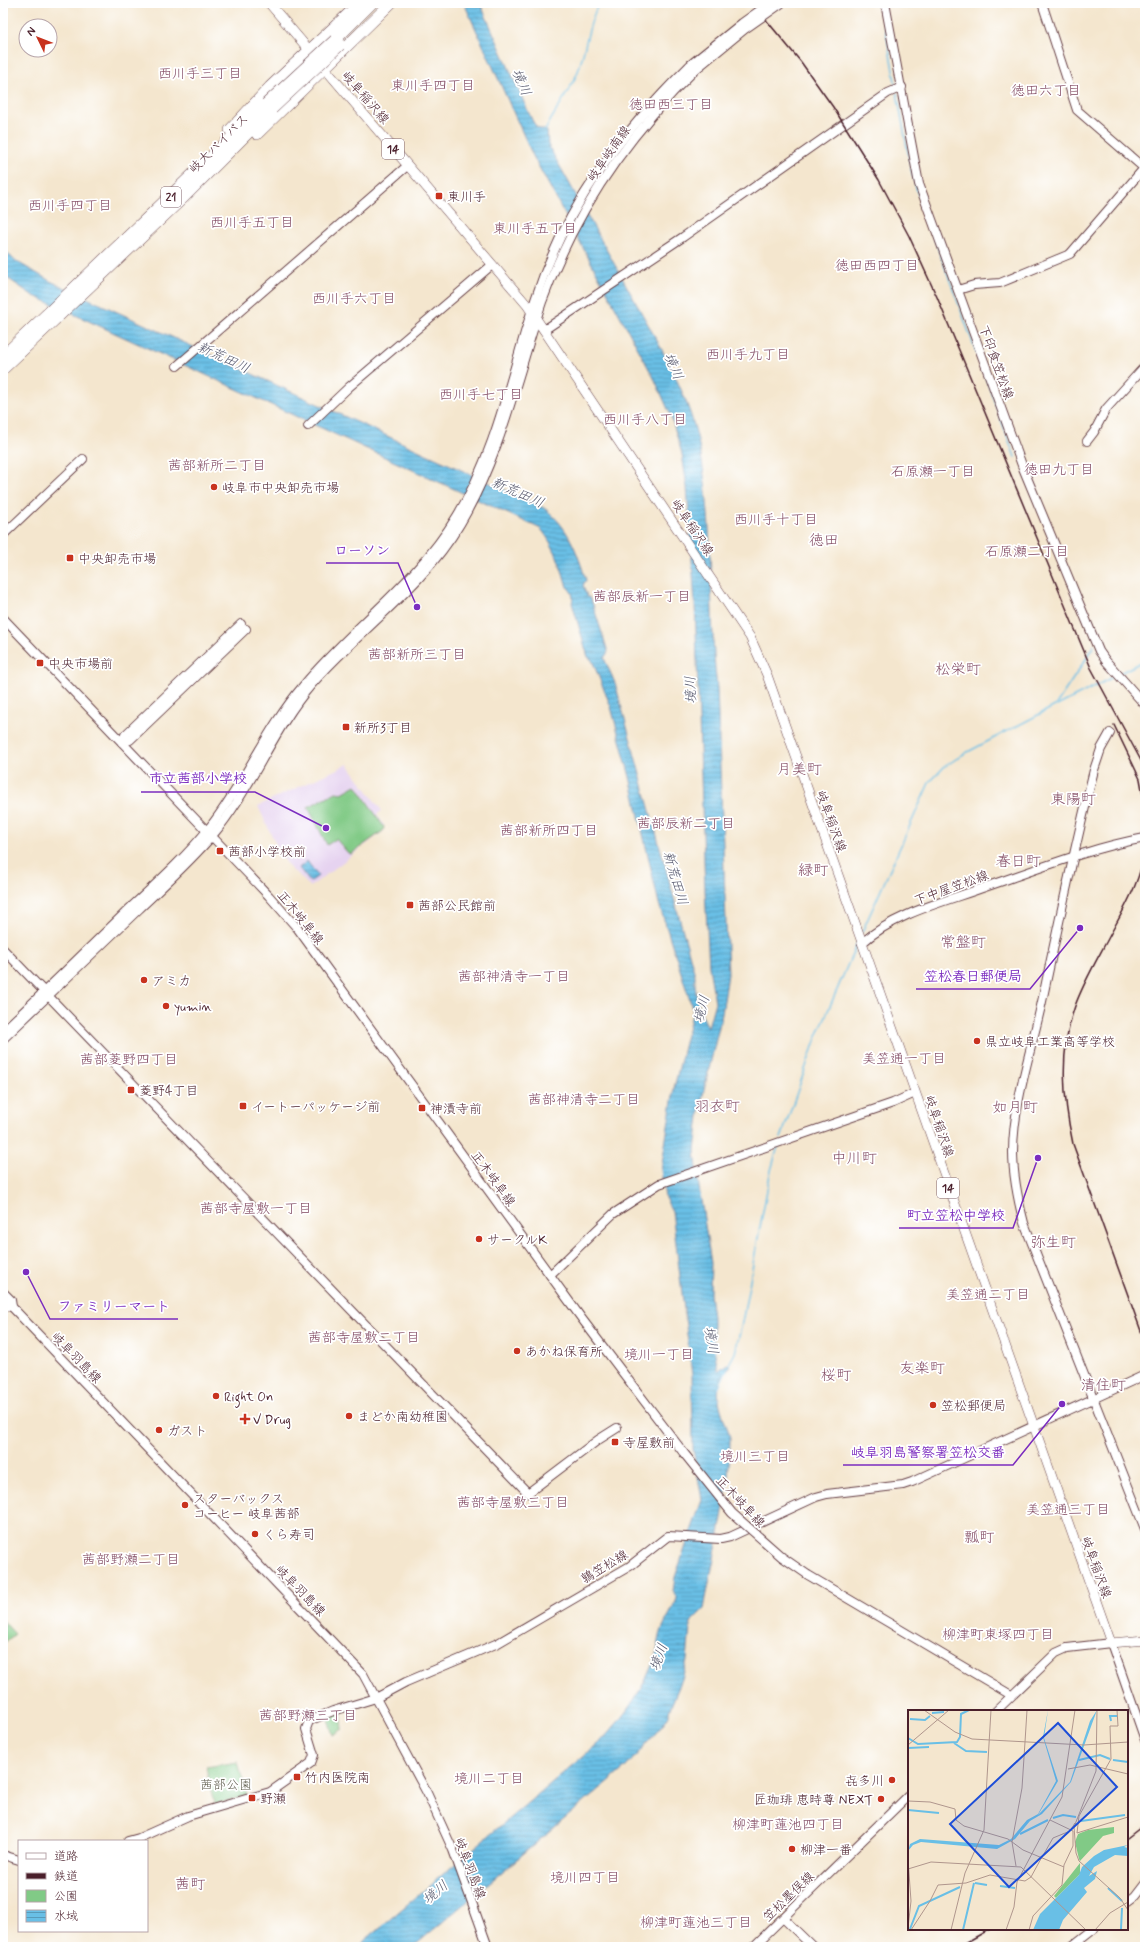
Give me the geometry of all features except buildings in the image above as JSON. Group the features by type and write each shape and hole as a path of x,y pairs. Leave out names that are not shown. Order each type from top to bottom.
{"highway":[{"name":"21","path":"179,195 183,178 308,49 360,3"},
{"name":"岐大バイパス","path":"337,42 372,3"},
{"name":"岐大バイパス","path":"3,369 179,195 337,42 383,3"},
{"name":"21","path":"179,195 200,186 286,108 391,3"},
{"name":"岐大バイパス","path":"3,356 179,195"}],"main road":[{"name":"岐阜稲沢線","path":"269,3 534,316 743,625 766,673 1111,1643"},
{"name":"岐阜岐南線","path":"46,994 189,851 210,833 275,724 302,687 323,663 418,570 445,535 470,500 482,475 534,316 557,264 583,195 633,125 692,68 742,23 770,3"},
{"name":"岐阜岐南線","path":"569,229 588,205 607,173 636,133 692,68 782,3"},
{"name":"下印食笠松線","path":"885,3 919,184 1023,468 1099,651 1145,705"},
{"path":"958,290 974,285 1000,283 1070,254 1145,168 1077,110 1042,3"},
{"path":"544,330 602,292 891,92 901,87"},
{"path":"178,364 407,166"},
{"path":"309,425 330,404 492,265"},
{"path":"1087,441 1094,432 1106,409 1145,366"},
{"path":"3,535 83,459"},
{"name":"正木岐阜線","path":"3,618 270,896 298,929 623,1374 732,1513 782,1557 808,1575 1011,1695"},
{"path":"122,742 125,735 243,626"},
{"path":"1110,733 1101,749 1094,770 1074,856 1018,1112 1013,1152 1017,1195 1024,1223 1145,1529"},
{"name":"下中屋笠松線","path":"861,940 880,928 909,914 1074,856 1145,838"},
{"path":"3,949 528,1493 598,1440 618,1428"},
{"path":"3,1031 46,994"},
{"path":"3,1039 46,994"},
{"path":"550,1275 613,1214 659,1184 886,1105 915,1093"},
{"name":"岐阜羽島線","path":"3,1292 11,1300 12,1307"},
{"name":"岐阜羽島線","path":"3,1304 12,1307 357,1666 376,1698 434,1808 453,1850 488,1947"},
{"name":"鶉笠松線","path":"132,1840 188,1816 270,1792 311,1764 314,1759 306,1729 309,1721 333,1711 376,1698 406,1682 498,1643 630,1566 668,1536 678,1535 708,1539 721,1539 730,1537 807,1500 827,1494 903,1485 912,1482 1145,1375"},
{"path":"997,1710 1056,1653 1067,1648 1145,1640"},
{"path":"1111,1643 1145,1740"},
{"name":"笠松墨俣線","path":"753,1947 908,1797"},
{"path":"3,1855 18,1860"},
{"path":"1128,1901 1135,1896 1145,1882"},
{"path":"783,1918 812,1947"},
{"path":"1071,1947 1093,1930"}],"shaded area":[{"path":"348,764 382,811 377,814 384,825 384,831 310,887 297,873 292,871 280,853 258,806"}],"green space":[{"path":"356,785 384,827 383,831 351,854 348,853 336,839 327,845 308,807 336,792 342,793"},
{"path":"3,1621 15,1634 3,1644"},
{"path":"341,1711 343,1729 333,1735 327,1716"},
{"name":"茜部公園","path":"238,1762 247,1795 214,1805 206,1767"}],"water":[{"name":"境川","path":"464,3 480,3 532,120 537,128 547,131 548,145 674,373 689,411 700,450 705,480 710,539 728,974 722,1014 700,1107 695,1151 711,1263 710,1294 713,1317 713,1342 718,1371 727,1364 731,1366 721,1379 718,1392 720,1407 730,1438 729,1461 721,1524 704,1609 692,1621 690,1627 687,1660 682,1679 669,1711 669,1715 662,1726 626,1767 413,1947 361,1947 364,1941 601,1741 618,1722 640,1690 656,1654 662,1630 677,1599 673,1591 675,1577 702,1500 693,1449 692,1375 672,1211 665,1198 661,1170 674,1088 693,1010 659,904 630,777 611,707 592,660 588,657 572,603 572,594 567,587 554,549 541,529 32,295 3,275 3,248 14,260 50,281 544,508 553,515 566,532 575,550 586,580 583,585 587,596 591,599 608,652 604,658 615,683 695,975 695,988 698,1002 708,1027 715,1002 709,967 705,890 695,604 687,487 682,454 671,416 655,380 533,156"},
{"path":"307,861 318,876 310,882 299,868"}],"waterway":[{"path":"545,131 577,74 589,29 599,3"},
{"path":"884,20 896,87"},
{"path":"897,93 911,169 918,194 1015,457"},
{"path":"862,932 929,783 944,767 962,755 1055,706 1092,650 1093,645"},
{"path":"1120,673 1145,660"},
{"path":"1057,706 1115,676"},
{"path":"781,1138 815,1041 858,941"},
{"path":"728,1366 735,1353 741,1328 770,1174 778,1146"},
{"path":"718,1388 727,1369"}],"railway":[{"path":"752,3 801,62 833,107 879,180 909,236 937,297 1091,668 1145,768"},
{"path":"1114,725 1140,779 1145,806"},
{"path":"1145,847 1137,882 1087,979 1075,1006 1067,1040 1064,1075 1067,1109 1073,1144 1145,1342"},
{"path":"1128,1837 1145,1824"},
{"path":"958,1947 988,1930"}],"place":[{"name":"東川手","path":"439,196"},
{"name":"岐阜市中央卸売市場","path":"214,487"},
{"name":"中央卸売市場","path":"70,558"},
{"name":"ローソン","path":"417,607"},
{"name":"中央市場前","path":"40,663"},
{"name":"新所3丁目","path":"346,727"},
{"name":"市立茜部小学校","path":"326,828"},
{"name":"茜部小学校前","path":"220,851"},
{"name":"茜部公民館前","path":"410,905"},
{"name":"笠松春日郵便局","path":"1080,928"},
{"name":"アミカ","path":"144,980"},
{"name":"yumin","path":"166,1006"},
{"name":"県立岐阜工業高等学校","path":"977,1041"},
{"name":"菱野4丁目","path":"131,1090"},
{"name":"イートーパッケージ前","path":"243,1106"},
{"name":"神漬寺前","path":"422,1108"},
{"name":"町立笠松中学校","path":"1038,1158"},
{"name":"サークルK","path":"479,1239"},
{"name":"ファミリーマート","path":"26,1272"},
{"name":"あかね保育所","path":"517,1351"},
{"name":"Right On","path":"216,1396"},
{"name":"岐阜羽島警察署笠松交番","path":"1062,1404"},
{"name":"笠松郵便局","path":"933,1405"},
{"name":"まどか南幼稚園","path":"349,1416"},
{"name":"V Drug","path":"245,1419"},
{"name":"ガスト","path":"159,1430"},
{"name":"寺屋敷前","path":"615,1442"},
{"name":"スターバックス コーヒー 岐阜茜部","path":"185,1505"},
{"name":"くら寿司","path":"255,1534"},
{"name":"竹内医院南","path":"297,1777"},
{"name":"㐂多川","path":"892,1780"},
{"name":"野瀬","path":"252,1798"},
{"name":"匠珈琲 恵時尊 NEXT","path":"881,1799"},
{"name":"柳津一番","path":"792,1849"}],"district":[{"name":"西川手三丁目","path":"200,73"},
{"name":"東川手四丁目","path":"433,85"},
{"name":"徳田六丁目","path":"1046,90"},
{"name":"徳田西三丁目","path":"671,104"},
{"name":"西川手四丁目","path":"70,205"},
{"name":"西川手五丁目","path":"252,222"},
{"name":"東川手五丁目","path":"535,228"},
{"name":"徳田西四丁目","path":"877,265"},
{"name":"西川手六丁目","path":"354,298"},
{"name":"西川手九丁目","path":"748,354"},
{"name":"西川手七丁目","path":"481,394"},
{"name":"西川手八丁目","path":"645,419"},
{"name":"茜部新所二丁目","path":"217,465"},
{"name":"徳田九丁目","path":"1059,469"},
{"name":"石原瀬一丁目","path":"933,471"},
{"name":"西川手十丁目","path":"776,519"},
{"name":"徳田","path":"824,540"},
{"name":"石原瀬二丁目","path":"1027,551"},
{"name":"茜部辰新一丁目","path":"642,596"},
{"name":"茜部新所三丁目","path":"417,654"},
{"name":"松栄町","path":"958,669"},
{"name":"月美町","path":"799,769"},
{"name":"東陽町","path":"1073,799"},
{"name":"茜部辰新二丁目","path":"686,823"},
{"name":"茜部新所四丁目","path":"549,830"},
{"name":"春日町","path":"1018,861"},
{"name":"緑町","path":"813,870"},
{"name":"常盤町","path":"963,942"},
{"name":"茜部神清寺一丁目","path":"514,976"},
{"name":"美笠通一丁目","path":"904,1058"},
{"name":"茜部菱野四丁目","path":"129,1059"},
{"name":"茜部神清寺二丁目","path":"584,1099"},
{"name":"羽衣町","path":"717,1106"},
{"name":"如月町","path":"1015,1107"},
{"name":"中川町","path":"854,1158"},
{"name":"茜部寺屋敷一丁目","path":"256,1208"},
{"name":"弥生町","path":"1053,1242"},
{"name":"美笠通二丁目","path":"988,1294"},
{"name":"茜部寺屋敷二丁目","path":"364,1337"},
{"name":"境川一丁目","path":"659,1354"},
{"name":"友楽町","path":"922,1368"},
{"name":"桜町","path":"836,1375"},
{"name":"清住町","path":"1103,1385"},
{"name":"境川三丁目","path":"755,1456"},
{"name":"茜部寺屋敷三丁目","path":"513,1502"},
{"name":"美笠通三丁目","path":"1068,1509"},
{"name":"瓢町","path":"979,1537"},
{"name":"茜部野瀬二丁目","path":"131,1559"},
{"name":"柳津町東塚四丁目","path":"998,1634"},
{"name":"茜部野瀬三丁目","path":"308,1715"},
{"name":"境川二丁目","path":"489,1778"},
{"name":"柳津町蓮池四丁目","path":"788,1824"},
{"name":"境川四丁目","path":"585,1877"},
{"name":"茜町","path":"190,1884"},
{"name":"柳津町蓮池三丁目","path":"696,1922"}],"water label":[{"name":"新荒田川","path":"224,357"},
{"name":"新荒田川","path":"518,492"},
{"name":"新荒田川","path":"676,878"}]}
